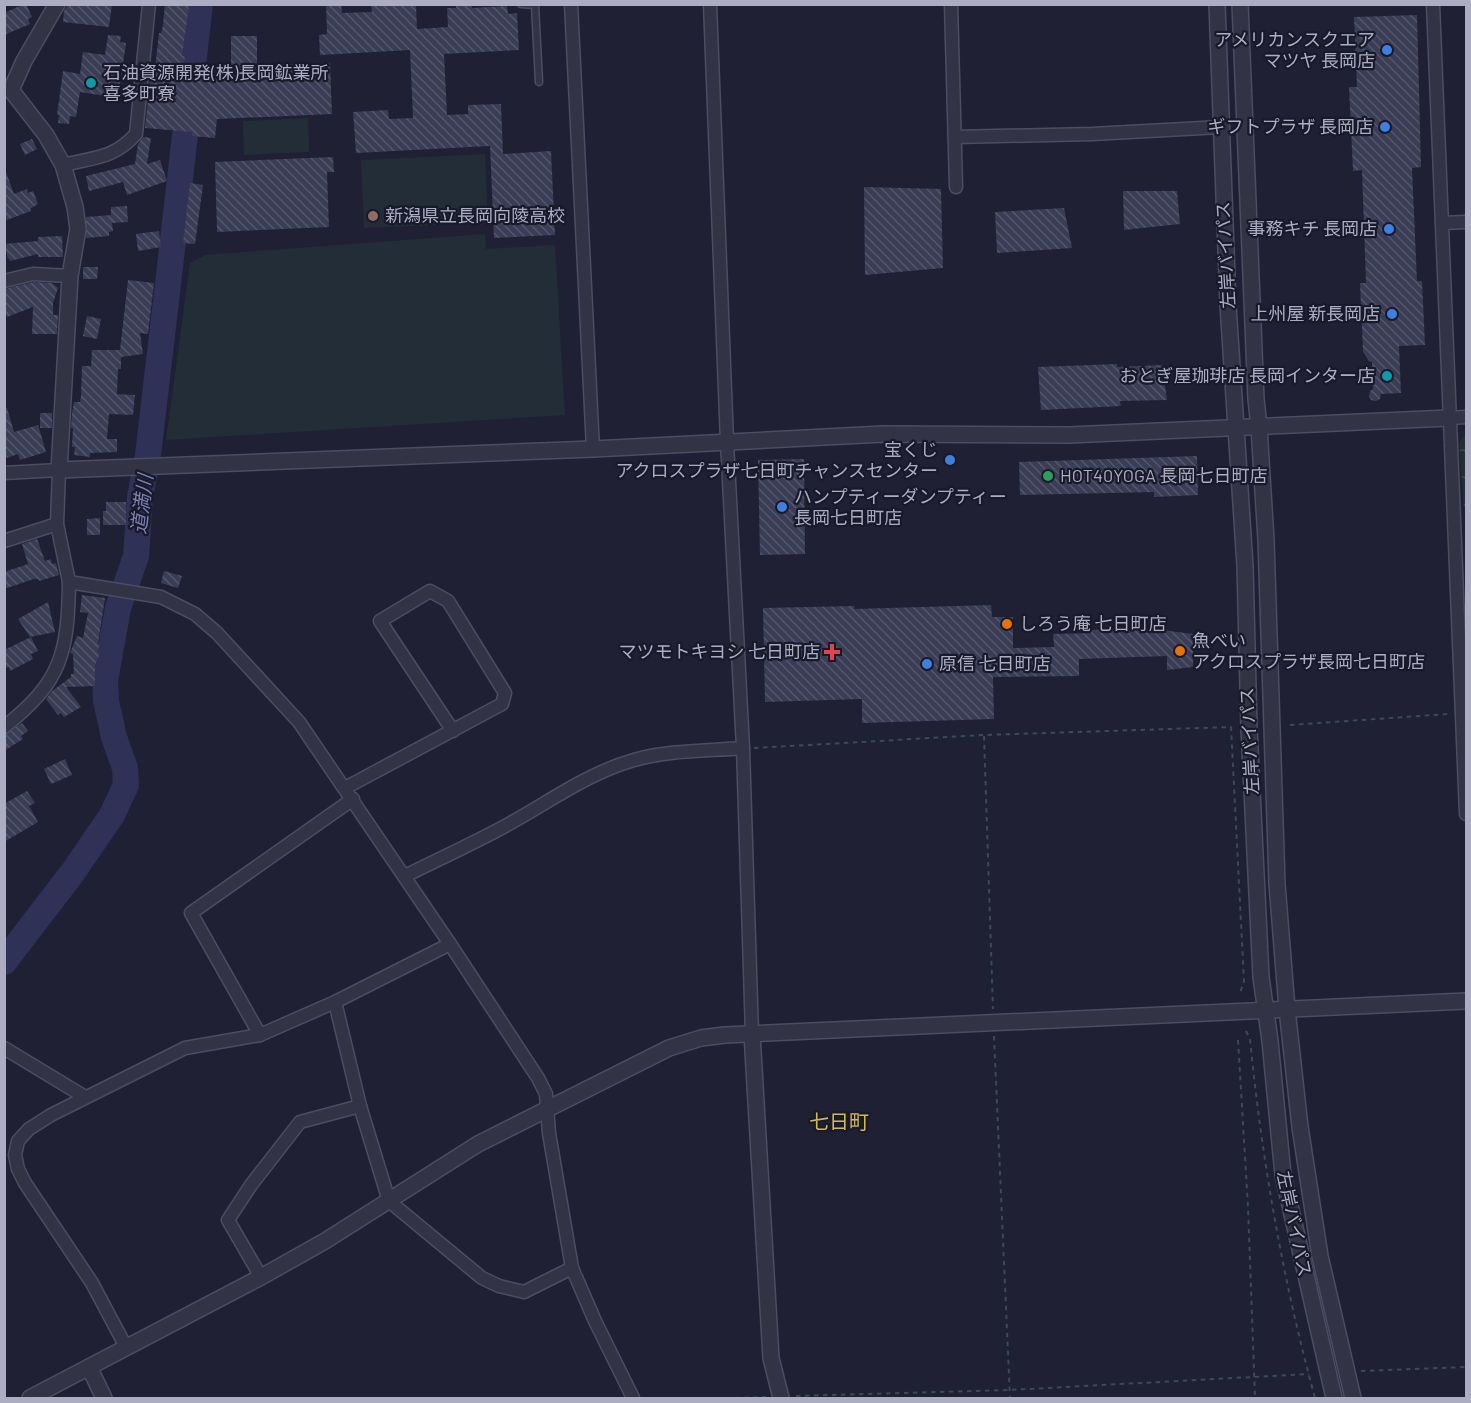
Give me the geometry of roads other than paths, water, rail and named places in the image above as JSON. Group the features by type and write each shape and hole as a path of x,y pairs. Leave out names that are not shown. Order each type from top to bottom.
{"street":[{"path":"4,727 24,711 46,685 61,661 66,639 69,582 57,524 70,276 78,229 75,207 63,165 46,135 8,95 57,4"},
{"path":"63,165 113,154 126,146 136,134 149,4"},
{"path":"571,4 593,449"},
{"path":"710,4 727,442 743,748 752,1034 771,1358 780,1397"},
{"path":"951,4 956,187"},
{"name":"左岸バイパス","path":"1217,4 1228,305 1245,566 1254,843 1262,977 1283,1175 1334,1398"},
{"name":"左岸バイパス","path":"1240,4 1255,387 1274,727 1277,884 1287,1009 1300,1127 1318,1244 1353,1398"},
{"path":"1433,4 1449,418 1465,714 1467,814"},
{"path":"955,137 1092,134 1221,127"},
{"path":"1442,223 1467,222"},
{"path":"4,280 33,274 70,276"},
{"path":"4,473 593,449 883,434 1069,435 1467,417"},
{"path":"4,541 57,524"},
{"path":"69,582 161,597 195,614 217,633 280,700 353,799 538,1078 546,1094 549,1133 572,1268 595,1322 633,1398"},
{"path":"345,788 453,731 502,704 505,693 448,601 430,591 380,621 453,731"},
{"path":"405,876 506,826 587,778 609,768 635,759 660,755 743,748"},
{"path":"260,1035 191,913 353,799"},
{"path":"126,1347 92,1283 25,1183 11,1148 29,1129 185,1047 260,1035 335,1002 450,944"},
{"path":"30,1398 325,1242 478,1144 548,1107 684,1042 713,1036 1467,1001"},
{"path":"335,1002 360,1106 389,1201 482,1278 499,1286 524,1292 572,1268"},
{"path":"4,1048 85,1098"},
{"path":"261,1277 228,1220 251,1185 300,1122 360,1106"},
{"path":"89,1367 104,1398"}],"lane":[{"path":"521,4 535,5 539,82"}],"waterway":[{"name":"道満川","path":"4,962 73,872 112,815 126,785 125,768 114,737 106,701 105,681 118,608 136,556 140,497 148,455 200,4"}],"place":[{"name":"アメリカンスクエア マツヤ 長岡店","path":"1387,50"},
{"name":"石油資源開発(株)長岡鉱業所 喜多町寮","path":"91,83"},
{"name":"ギフトプラザ 長岡店","path":"1385,127"},
{"name":"新潟県立長岡向陵高校","path":"373,216"},
{"name":"事務キチ 長岡店","path":"1389,229"},
{"name":"上州屋 新長岡店","path":"1392,314"},
{"name":"おとぎ屋珈琲店 長岡インター店","path":"1387,376"},
{"name":"宝くじ アクロスプラザ七日町チャンスセンター","path":"950,460"},
{"name":"HOT40YOGA 長岡七日町店","path":"1048,476"},
{"name":"ハンプティーダンプティー 長岡七日町店","path":"782,507"},
{"name":"しろう庵 七日町店","path":"1007,624"},
{"name":"魚べい アクロスプラザ長岡七日町店","path":"1180,651"},
{"name":"マツモトキヨシ 七日町店","path":"832,652"},
{"name":"原信 七日町店","path":"927,664"}],"district":[{"name":"七日町","path":"839,1122"}]}
